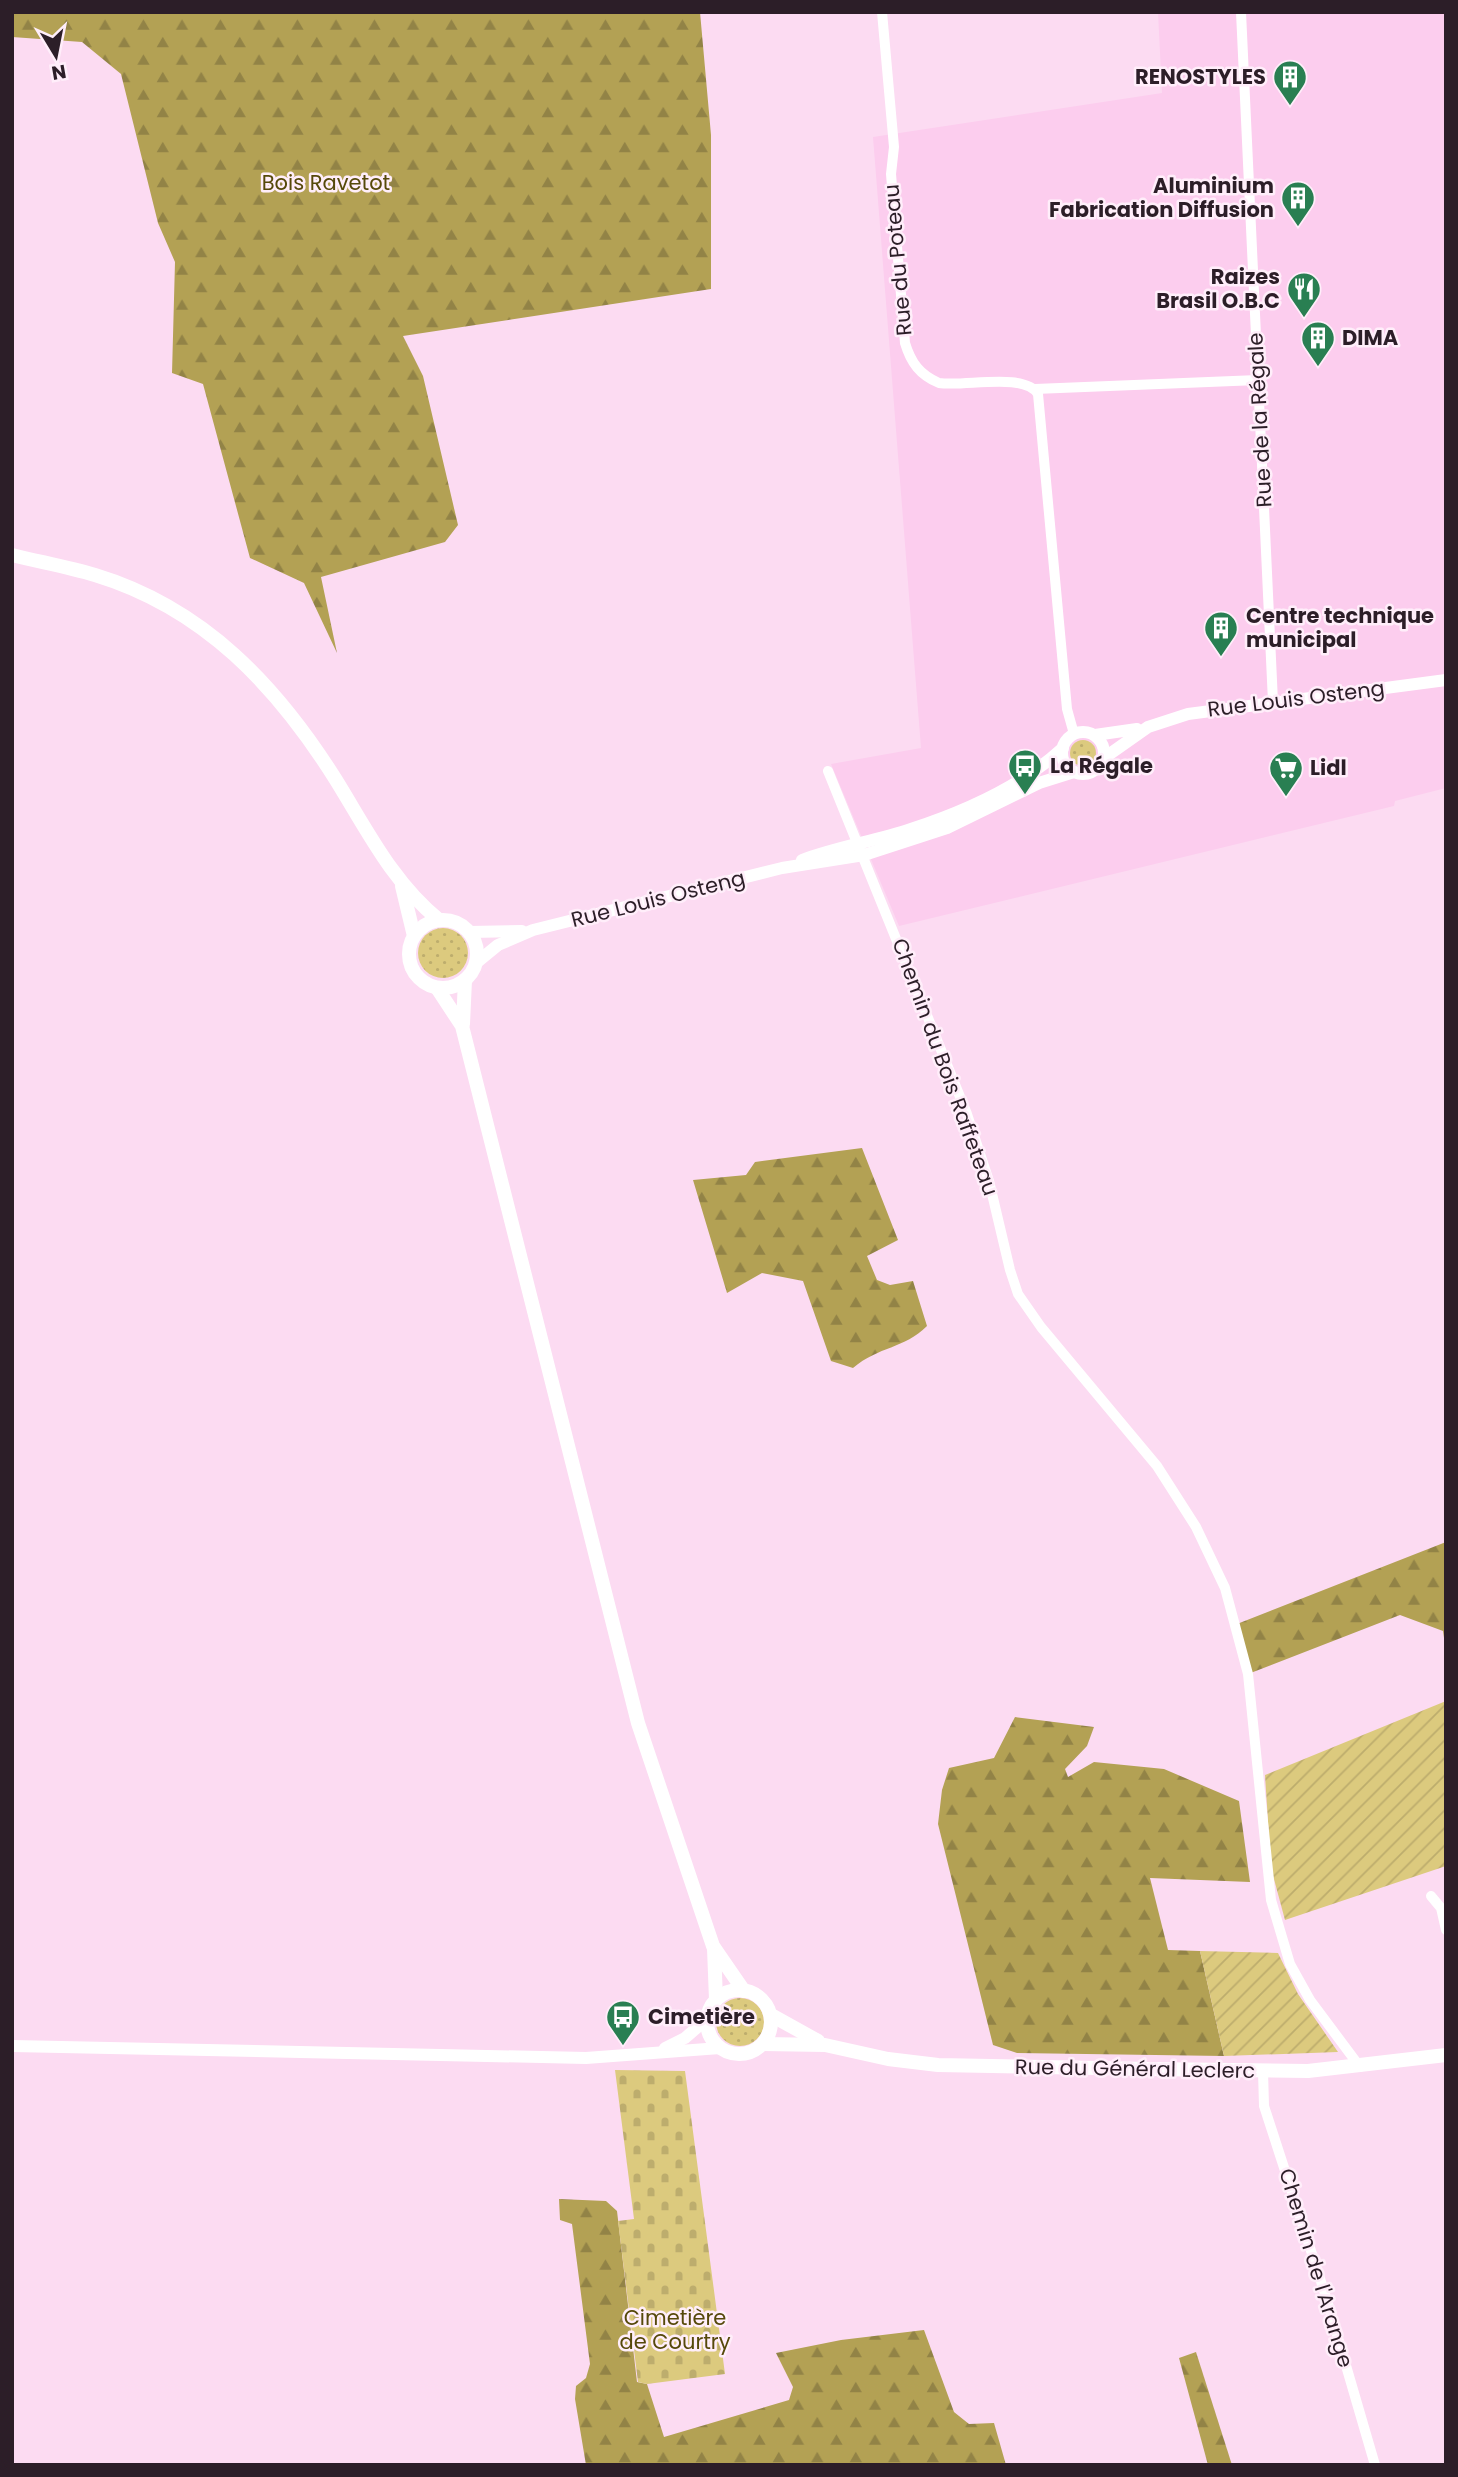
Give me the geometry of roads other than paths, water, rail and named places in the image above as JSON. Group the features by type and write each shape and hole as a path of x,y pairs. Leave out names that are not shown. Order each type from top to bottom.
{"main road":[{"path":"12,555 95,575 145,595 207,632 237,656 266,683 306,732 401,885 439,920"},
{"path":"401,885 414,936"},
{"path":"439,920 456,922 469,932 476,947 476,963 465,979 452,987 438,988 424,983 411,966 409,952 414,936 422,927 439,920"},
{"path":"465,979 463,1026 639,1723 713,1946 716,2000 708,2018 708,2029 720,2048 737,2054 747,2053 763,2044 768,2035 771,2015 761,1999 744,1991 734,1991 716,2000"},
{"path":"438,988 463,1026"},
{"path":"713,1946 744,1991"},
{"name":"Rue du Général Leclerc","path":"771,2015 825,2045"},
{"name":"Rue du Général Leclerc","path":"763,2044 825,2045 888,2059 938,2065 1263,2071 1360,2067 1446,2055"}],"street":[{"name":"Rue du Poteau","path":"882,12 894,147 891,174 908,355 921,373 939,383 1016,382 1035,389 1258,380"},
{"name":"Rue de la Régale","path":"1241,12 1273,702"},
{"path":"1035,389 1041,404 1067,709 1074,734"},
{"name":"Rue Louis Osteng","path":"1095,735 1148,727 1188,713 1446,680"},
{"name":"Rue Louis Osteng","path":"1104,758 1148,727"},
{"path":"1088,732 1095,735 1103,745 1104,758 1092,772 1074,772 1065,763 1063,748 1074,734 1088,732"},
{"name":"Rue Louis Osteng","path":"861,849 968,806 1033,772 1063,748"},
{"name":"Chemin du Bois Raffeteau","path":"828,771 979,1150 1018,1294 1041,1327 1157,1466 1196,1527 1225,1588 1248,1674 1271,1900 1290,1964 1310,2000 1360,2067"},
{"name":"Rue Louis Osteng","path":"476,963 498,945 533,930 947,828 1039,783 1074,772"},
{"name":"Rue Louis Osteng","path":"469,932 533,930"},
{"path":"1431,1896 1441,1908 1446,1930"},
{"path":"658,2052 685,2038 708,2018"},
{"path":"12,2046 594,2058 720,2048"},
{"name":"Chemin de l'Arange","path":"1263,2071 1264,2106 1326,2297 1375,2465"}],"place":[{"name":"RENOSTYLES","path":"1290,107"},
{"name":"Aluminium Fabrication Diffusion","path":"1298,228"},
{"name":"Raizes Brasil O.B.C","path":"1304,319"},
{"name":"DIMA","path":"1318,368"},
{"name":"Centre technique municipal","path":"1221,658"},
{"name":"La Régale","path":"1025,796"},
{"name":"Lidl","path":"1286,798"},
{"name":"Cimetière","path":"623,2047"}],"park label":[{"name":"Bois Ravetot","path":"326,183"},
{"name":"Cimetière de Courtry","path":"675,2330"}]}
